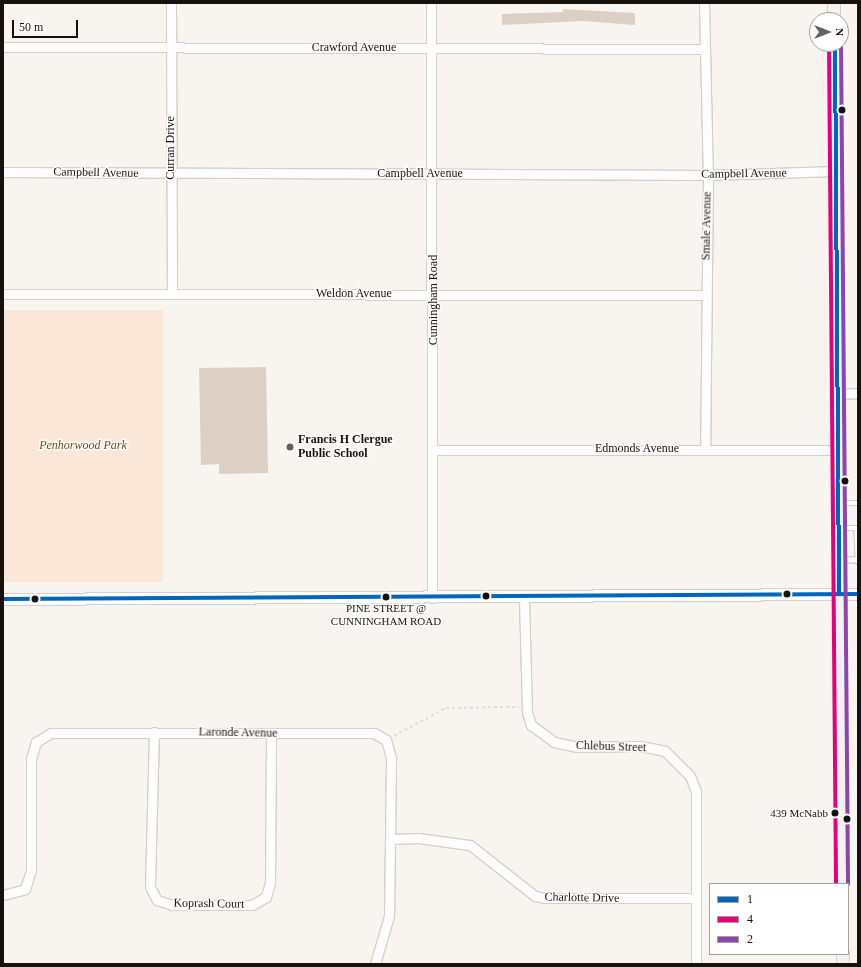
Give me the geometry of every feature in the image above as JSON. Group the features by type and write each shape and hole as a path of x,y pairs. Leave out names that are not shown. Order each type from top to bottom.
{"main road":[{"path":"835,52 840,450 839,594 842,883"}],"street":[{"name":"Curran Drive","path":"171,3 172,294"},
{"name":"Cunningham Road","path":"431,3 434,294 432,598"},
{"name":"Smale Avenue","path":"704,3 708,175 705,295 705,448"},
{"name":"Crawford Avenue","path":"3,47 704,49"},
{"name":"Campbell Avenue","path":"3,172 171,175 708,175 836,171"},
{"name":"Weldon Avenue","path":"3,294 705,295"},
{"path":"839,394 858,394"},
{"name":"Edmonds Avenue","path":"434,450 705,448 840,450"},
{"path":"3,599 524,598 858,594"},
{"name":"Chlebus Street","path":"524,598 527,707 531,725 554,742 577,747 640,746 665,751 681,765 696,792 696,964"},
{"name":"Koprash Court","path":"154,732 150,887 157,900 172,905 252,905 266,898 270,882 271,734"},
{"name":"Laronde Avenue","path":"3,895 25,889 31,871 31,759 36,742 50,733 374,733 386,740"},
{"path":"375,964 389,916 391,758 386,740"},
{"name":"Charlotte Drive","path":"391,839 418,838 470,845 535,896 545,898 696,898"}],"lane":[{"path":"840,503 858,503"},
{"path":"839,528 858,528 858,560 839,560"}],"path":[{"path":"386,740 446,708 527,707"}],"green space":[{"name":"Penhorwood Park","path":"3,310 163,310 163,582 3,582"}],"building":[{"path":"563,9 635,13 635,25 583,21 502,25 502,14 563,12"},
{"path":"266,367 268,473 219,474 219,464 201,465 199,368"}],"transit line":[{"name":"4","path":"829,52 836,883"},
{"name":"1","path":"835,52 839,594"},
{"name":"2","path":"841,52 848,883"},
{"name":"1","path":"3,599 858,594"}],"place":[{"name":"Francis H Clergue Public School","path":"290,447"},
{"name":"PINE STREET @ CUNNINGHAM ROAD","path":"386,597"},
{"name":"439 McNabb","path":"835,813"}]}
